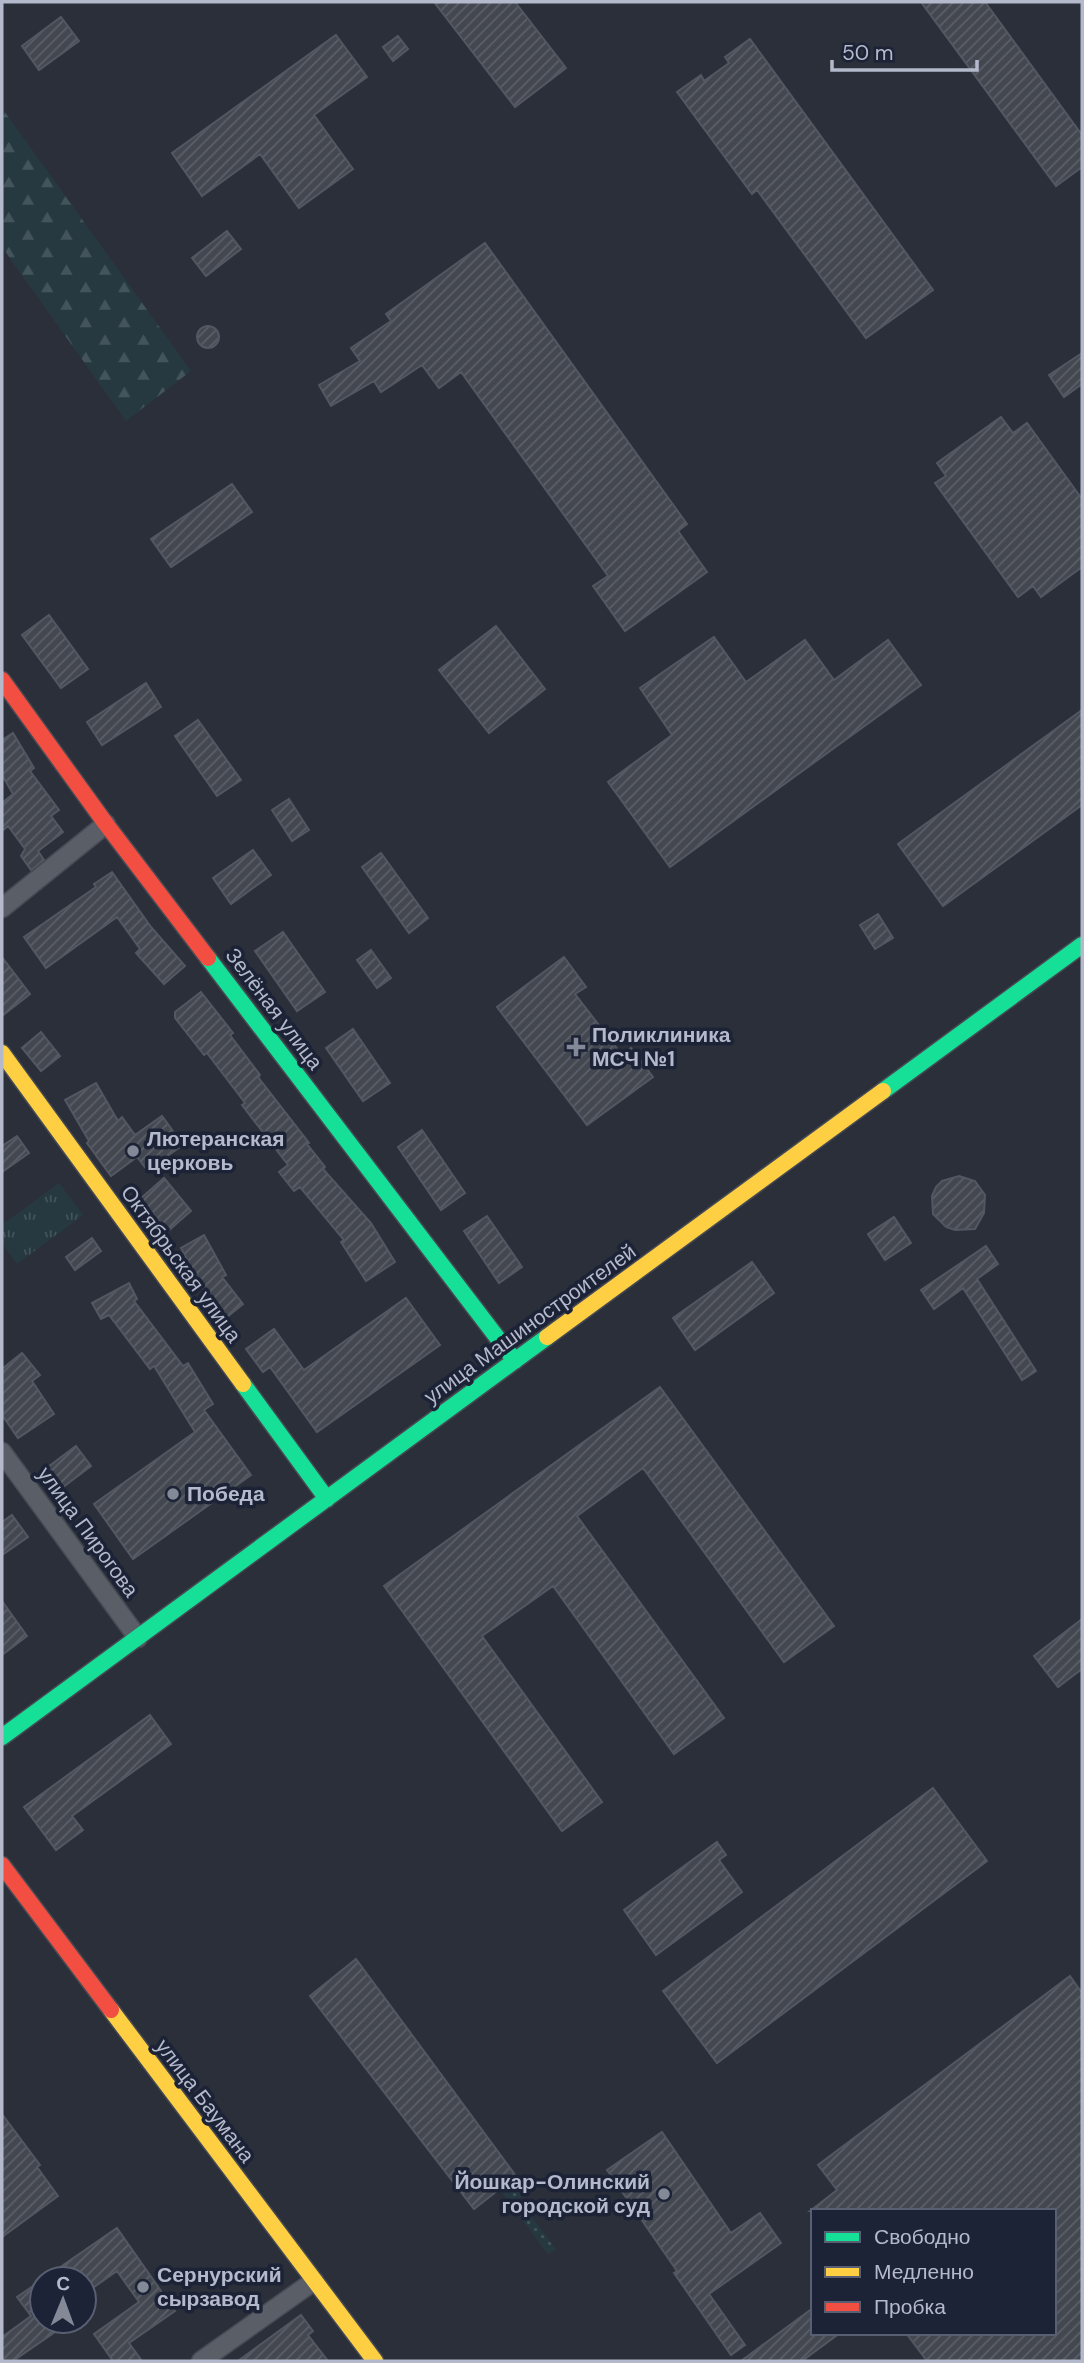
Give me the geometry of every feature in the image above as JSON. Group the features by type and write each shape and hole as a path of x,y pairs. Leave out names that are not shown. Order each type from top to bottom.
{"street":[{"name":"Зелёная улица","path":"2,680 106,824 515,1361"},
{"path":"2,908 106,824"},
{"name":"улица Машиностроителей","path":"2,1737 1082,945"},
{"name":"Октябрьская улица","path":"2,1053 327,1499"},
{"name":"улица Пирогова","path":"2,1452 138,1638"},
{"name":"улица Баумана","path":"2,1865 375,2361"},
{"path":"201,2361 314,2281"}],"green space":[{"path":"2,108 191,371 126,421 2,247"},
{"path":"59,1183 83,1215 17,1264 2,1243 2,1225"},
{"path":"521,2175 531,2189 518,2199 556,2249 548,2254 500,2190"}],"building":[{"path":"434,2 515,2 566,68 515,107"},
{"path":"921,2 985,2 1082,135 1082,167 1056,186"},
{"path":"61,17 79,41 39,70 22,46"},
{"path":"336,35 367,77 314,115 353,169 299,208 260,154 202,196 172,153"},
{"path":"398,36 408,49 393,61 383,47"},
{"path":"750,39 933,290 866,338 757,190 752,194 677,92 701,75 704,81 729,63 725,57"},
{"path":"227,231 241,249 206,276 192,258"},
{"path":"485,243 687,524 678,531 707,572 625,631 593,586 608,576 461,372 439,388 422,365 381,392 374,381 331,406 319,385 360,361 351,348 391,321 386,314"},
{"path":"208,326 216,329 219,337 216,345 208,348 200,345 197,337 200,329"},
{"path":"1082,353 1082,384 1064,397 1049,375"},
{"path":"1001,417 1013,433 1027,423 1082,499 1082,567 1041,597 1033,586 1018,597 935,483 946,476 937,463"},
{"path":"232,484 252,512 171,567 151,539"},
{"path":"49,615 88,669 61,688 22,635"},
{"path":"496,626 545,689 489,733 439,670"},
{"path":"714,637 746,682 805,640 834,680 888,640 921,685 670,867 608,782 672,735 640,688"},
{"path":"146,683 161,707 102,745 87,722"},
{"path":"1082,710 1082,805 943,906 898,844"},
{"path":"198,720 241,780 217,796 175,736"},
{"path":"13,733 34,768 30,771 59,810 51,816 63,832 38,851 44,860 31,870 21,856 25,849 8,826 2,831 2,803 13,794 2,775 2,740"},
{"path":"289,799 309,830 292,841 272,810"},
{"path":"253,850 271,875 231,904 213,878"},
{"path":"381,853 428,918 409,933 362,867"},
{"path":"112,872 151,927 185,966 164,984 136,953 140,949 117,917 46,968 24,937 96,887 94,884"},
{"path":"878,914 893,938 875,949 860,925"},
{"path":"283,932 325,992 297,1011 255,951"},
{"path":"371,950 391,978 377,988 357,960"},
{"path":"2,957 30,994 2,1016"},
{"path":"564,957 586,987 575,994 622,1055 631,1048 653,1077 587,1125 497,1007"},
{"path":"201,992 233,1033 230,1035 260,1075 258,1077 309,1143 307,1144 325,1167 323,1169 371,1223 395,1262 366,1281 341,1242 344,1240 300,1187 294,1191 279,1172 288,1165 242,1105 245,1103 207,1053 204,1055 175,1018 175,1012"},
{"path":"353,1029 390,1083 363,1101 326,1048"},
{"path":"41,1032 60,1056 41,1071 22,1048"},
{"name":"Лютеранская церковь","path":"96,1083 118,1121 122,1117 135,1135 162,1116 183,1145 147,1170 137,1157 111,1176 87,1143 89,1141 65,1100"},
{"path":"422,1130 465,1193 441,1210 398,1147"},
{"path":"17,1136 29,1153 2,1172 2,1146"},
{"path":"959,1176 975,1181 985,1195 984,1213 975,1229 955,1230 946,1227 933,1214 932,1196 936,1187 942,1181"},
{"path":"164,1178 191,1211 168,1231 140,1199"},
{"path":"487,1216 522,1267 499,1283 464,1231"},
{"path":"894,1217 911,1243 885,1260 868,1234"},
{"path":"204,1235 226,1275 222,1277 243,1304 222,1321 209,1305 211,1304 181,1248"},
{"path":"92,1238 101,1251 75,1270 66,1257"},
{"path":"986,1246 998,1264 977,1279 1036,1371 1022,1380 963,1288 934,1309 921,1290"},
{"path":"752,1262 774,1293 695,1350 673,1318"},
{"path":"129,1283 137,1299 134,1301 183,1366 188,1363 213,1404 204,1410 251,1475 133,1559 94,1504 195,1432 154,1366 150,1369 109,1315 101,1319 92,1303"},
{"path":"406,1298 440,1345 317,1432 270,1367 263,1372 246,1349 274,1329 304,1370"},
{"path":"22,1353 40,1375 32,1381 54,1414 18,1438 2,1415 2,1369"},
{"path":"660,1387 834,1626 784,1662 643,1468 577,1516 724,1718 674,1754 553,1586 482,1636 602,1802 562,1831 384,1586"},
{"path":"76,1446 91,1466 55,1493 40,1473"},
{"path":"12,1515 28,1537 2,1555 2,1522"},
{"path":"2,1601 27,1636 2,1655"},
{"path":"1082,1619 1082,1669 1058,1687 1034,1656"},
{"path":"150,1715 171,1744 72,1816 83,1830 56,1850 24,1807"},
{"path":"933,1788 987,1861 717,2063 663,1991"},
{"path":"717,1842 726,1855 719,1860 742,1892 656,1955 624,1910"},
{"path":"356,1959 516,2176 474,2209 310,1996"},
{"path":"1070,1976 1082,1993 1082,2361 927,2361 908,2335 1056,2335 1056,2209 813,2209 837,2190 818,2165"},
{"path":"2,2114 40,2165 37,2167 58,2196 2,2237"},
{"path":"662,2132 731,2233 760,2213 781,2243 709,2294 745,2345 731,2355 607,2170"},
{"name":"Сернурский сырзавод","path":"117,2228 175,2311 129,2343 142,2361 113,2361 95,2335 139,2302 117,2271 98,2284 98,2265 63,2265"},
{"path":"28,2290 28,2312 17,2297"},
{"path":"811,2309 811,2335 837,2335 802,2361 741,2361"},
{"path":"301,2315 313,2331 308,2335 328,2361 238,2361"},
{"path":"28,2318 28,2335 51,2335 13,2361 2,2361 2,2337"}],"traffic: fast":[{"path":"883,1091 1082,945"},
{"path":"208,958 515,1361"},
{"path":"2,1737 547,1337"},
{"path":"243,1384 327,1499"}],"traffic: slow":[{"path":"2,1053 243,1384"},
{"path":"547,1337 883,1091"},
{"path":"111,2010 375,2361"}],"traffic: jam":[{"path":"2,680 106,824 208,958"},
{"path":"2,1865 111,2010"}],"place":[{"name":"Поликлиника МСЧ №1","path":"576,1047"},
{"name":"Лютеранская церковь","path":"133,1151"},
{"name":"Победа","path":"173,1494"},
{"name":"Йошкар-Олинский городской суд","path":"664,2194"},
{"name":"Сернурский сырзавод","path":"143,2287"}]}
